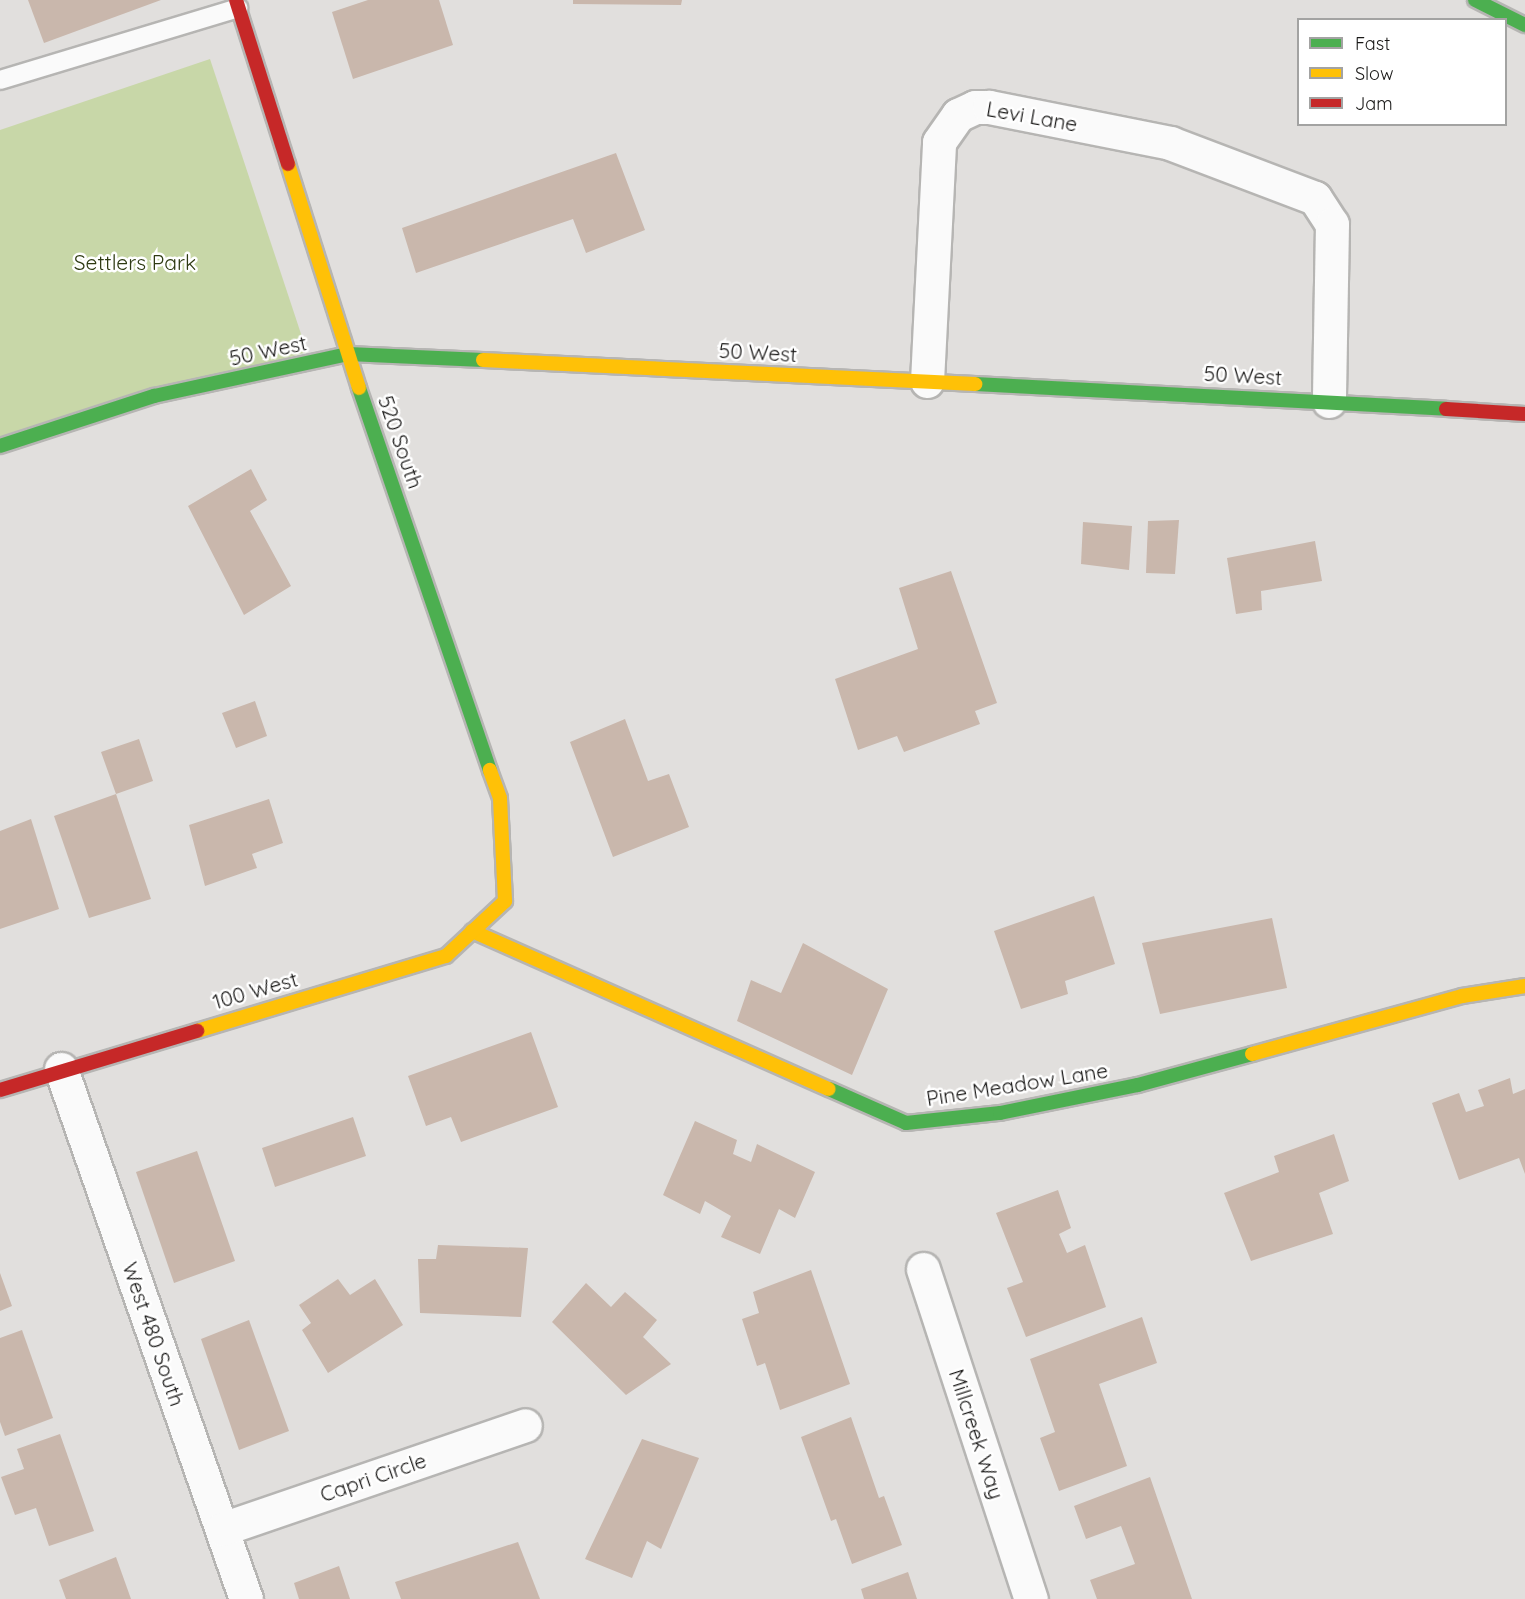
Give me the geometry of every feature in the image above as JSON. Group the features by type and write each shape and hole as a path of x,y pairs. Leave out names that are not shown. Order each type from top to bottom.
{"main road":[{"path":"1475,0 1525,25"},
{"name":"520 South","path":"237,4 348,354 500,798 505,901"},
{"name":"50 West","path":"0,446 154,396 348,354 1329,401 1525,414"},
{"name":"100 West","path":"0,1090 446,956 505,901"},
{"name":"Pine Meadow Lane","path":"472,931 906,1123 1000,1113 1138,1084 1462,996 1525,986"}],"street":[{"name":"Levi Lane","path":"927,381 939,142 947,125 975,107 1170,143 1307,194 1327,211 1333,234 1329,401"},
{"name":"West 480 South","path":"61,1070 246,1599"},
{"name":"Millcreek Way","path":"923,1269 1031,1599"},
{"name":"Capri Circle","path":"222,1529 525,1425"}],"lane":[{"path":"0,80 237,4"}],"green space":[{"name":"Settlers Park","path":"210,59 307,352 0,442 0,130"}],"building":[{"path":"28,0 161,0 44,43"},
{"path":"368,0 439,0 453,45 353,79 332,12"},
{"path":"573,0 682,0 681,5 573,4"},
{"path":"616,153 645,230 586,253 573,219 416,273 402,228"},
{"path":"251,469 267,500 250,511 291,586 244,615 188,506"},
{"path":"1179,520 1175,574 1146,573 1148,521"},
{"path":"1083,522 1132,526 1129,570 1081,564"},
{"path":"1315,541 1322,581 1261,591 1262,610 1236,614 1227,558"},
{"path":"951,571 997,703 975,711 980,724 904,752 897,736 858,750 835,679 918,649 899,588"},
{"path":"255,701 267,736 236,748 222,713"},
{"path":"625,719 648,781 669,774 689,827 613,857 570,742"},
{"path":"139,739 153,781 116,794 101,752"},
{"path":"116,794 151,899 89,918 54,816"},
{"path":"269,799 283,843 252,854 257,868 205,886 189,825"},
{"path":"31,819 59,909 0,929 0,831"},
{"path":"1094,896 1115,964 1065,981 1068,994 1021,1009 994,931"},
{"path":"1272,918 1287,988 1160,1014 1142,943"},
{"path":"803,943 888,989 852,1075 737,1021 751,980 781,993"},
{"path":"531,1032 558,1107 461,1142 451,1117 426,1126 408,1076"},
{"path":"1510,1078 1513,1094 1525,1089 1525,1174 1519,1158 1459,1180 1432,1103 1459,1093 1466,1112 1484,1106 1478,1090"},
{"path":"353,1117 366,1156 275,1187 262,1148"},
{"path":"695,1121 737,1140 733,1154 751,1162 757,1144 815,1172 795,1218 779,1209 760,1254 721,1237 731,1216 705,1201 700,1214 663,1195"},
{"path":"1334,1134 1349,1181 1319,1193 1333,1234 1251,1261 1224,1193 1279,1172 1274,1156"},
{"path":"197,1151 235,1261 174,1283 136,1172"},
{"path":"1058,1190 1071,1228 1059,1234 1067,1253 1085,1245 1106,1307 1026,1337 1007,1288 1023,1282 996,1213"},
{"path":"438,1245 528,1248 521,1317 420,1313 418,1259 436,1259"},
{"path":"811,1270 850,1384 780,1410 765,1363 757,1366 742,1319 759,1313 753,1292"},
{"path":"0,1273 12,1306 0,1311"},
{"path":"338,1279 350,1295 375,1279 403,1325 328,1373 302,1330 311,1323 299,1305"},
{"path":"586,1283 611,1307 625,1292 657,1320 643,1337 671,1364 626,1395 552,1322"},
{"path":"1142,1317 1157,1363 1099,1384 1127,1466 1059,1491 1040,1438 1055,1432 1030,1359"},
{"path":"249,1320 289,1431 239,1450 201,1339"},
{"path":"22,1330 53,1418 5,1436 0,1422 0,1338"},
{"path":"851,1417 879,1498 884,1496 902,1545 852,1564 836,1519 831,1521 801,1437"},
{"path":"60,1434 94,1531 49,1546 36,1508 15,1515 1,1477 24,1469 17,1449"},
{"path":"642,1439 699,1458 661,1549 647,1541 632,1578 585,1559"},
{"path":"1150,1477 1192,1599 1097,1599 1090,1580 1135,1564 1121,1526 1086,1539 1074,1506"},
{"path":"518,1542 540,1599 401,1599 395,1582"},
{"path":"116,1557 131,1599 66,1599 59,1580"},
{"path":"339,1566 350,1599 299,1599 294,1583"},
{"path":"908,1572 917,1599 864,1599 861,1589"}],"traffic: fast":[{"path":"1475,0 1525,25"},
{"path":"0,446 154,396 348,354 483,360"},
{"path":"975,384 1446,409"},
{"path":"359,388 490,770"},
{"path":"829,1089 906,1123 1000,1113 1138,1085 1252,1054"}],"traffic: slow":[{"path":"288,164 359,388"},
{"path":"483,360 975,384"},
{"path":"197,1031 446,956 505,901 500,798 490,770"},
{"path":"472,931 829,1089"},
{"path":"1252,1054 1462,996 1525,986"}],"traffic: jam":[{"path":"236,0 288,164"},
{"path":"1446,409 1525,414"},
{"path":"0,1090 197,1031"}]}
